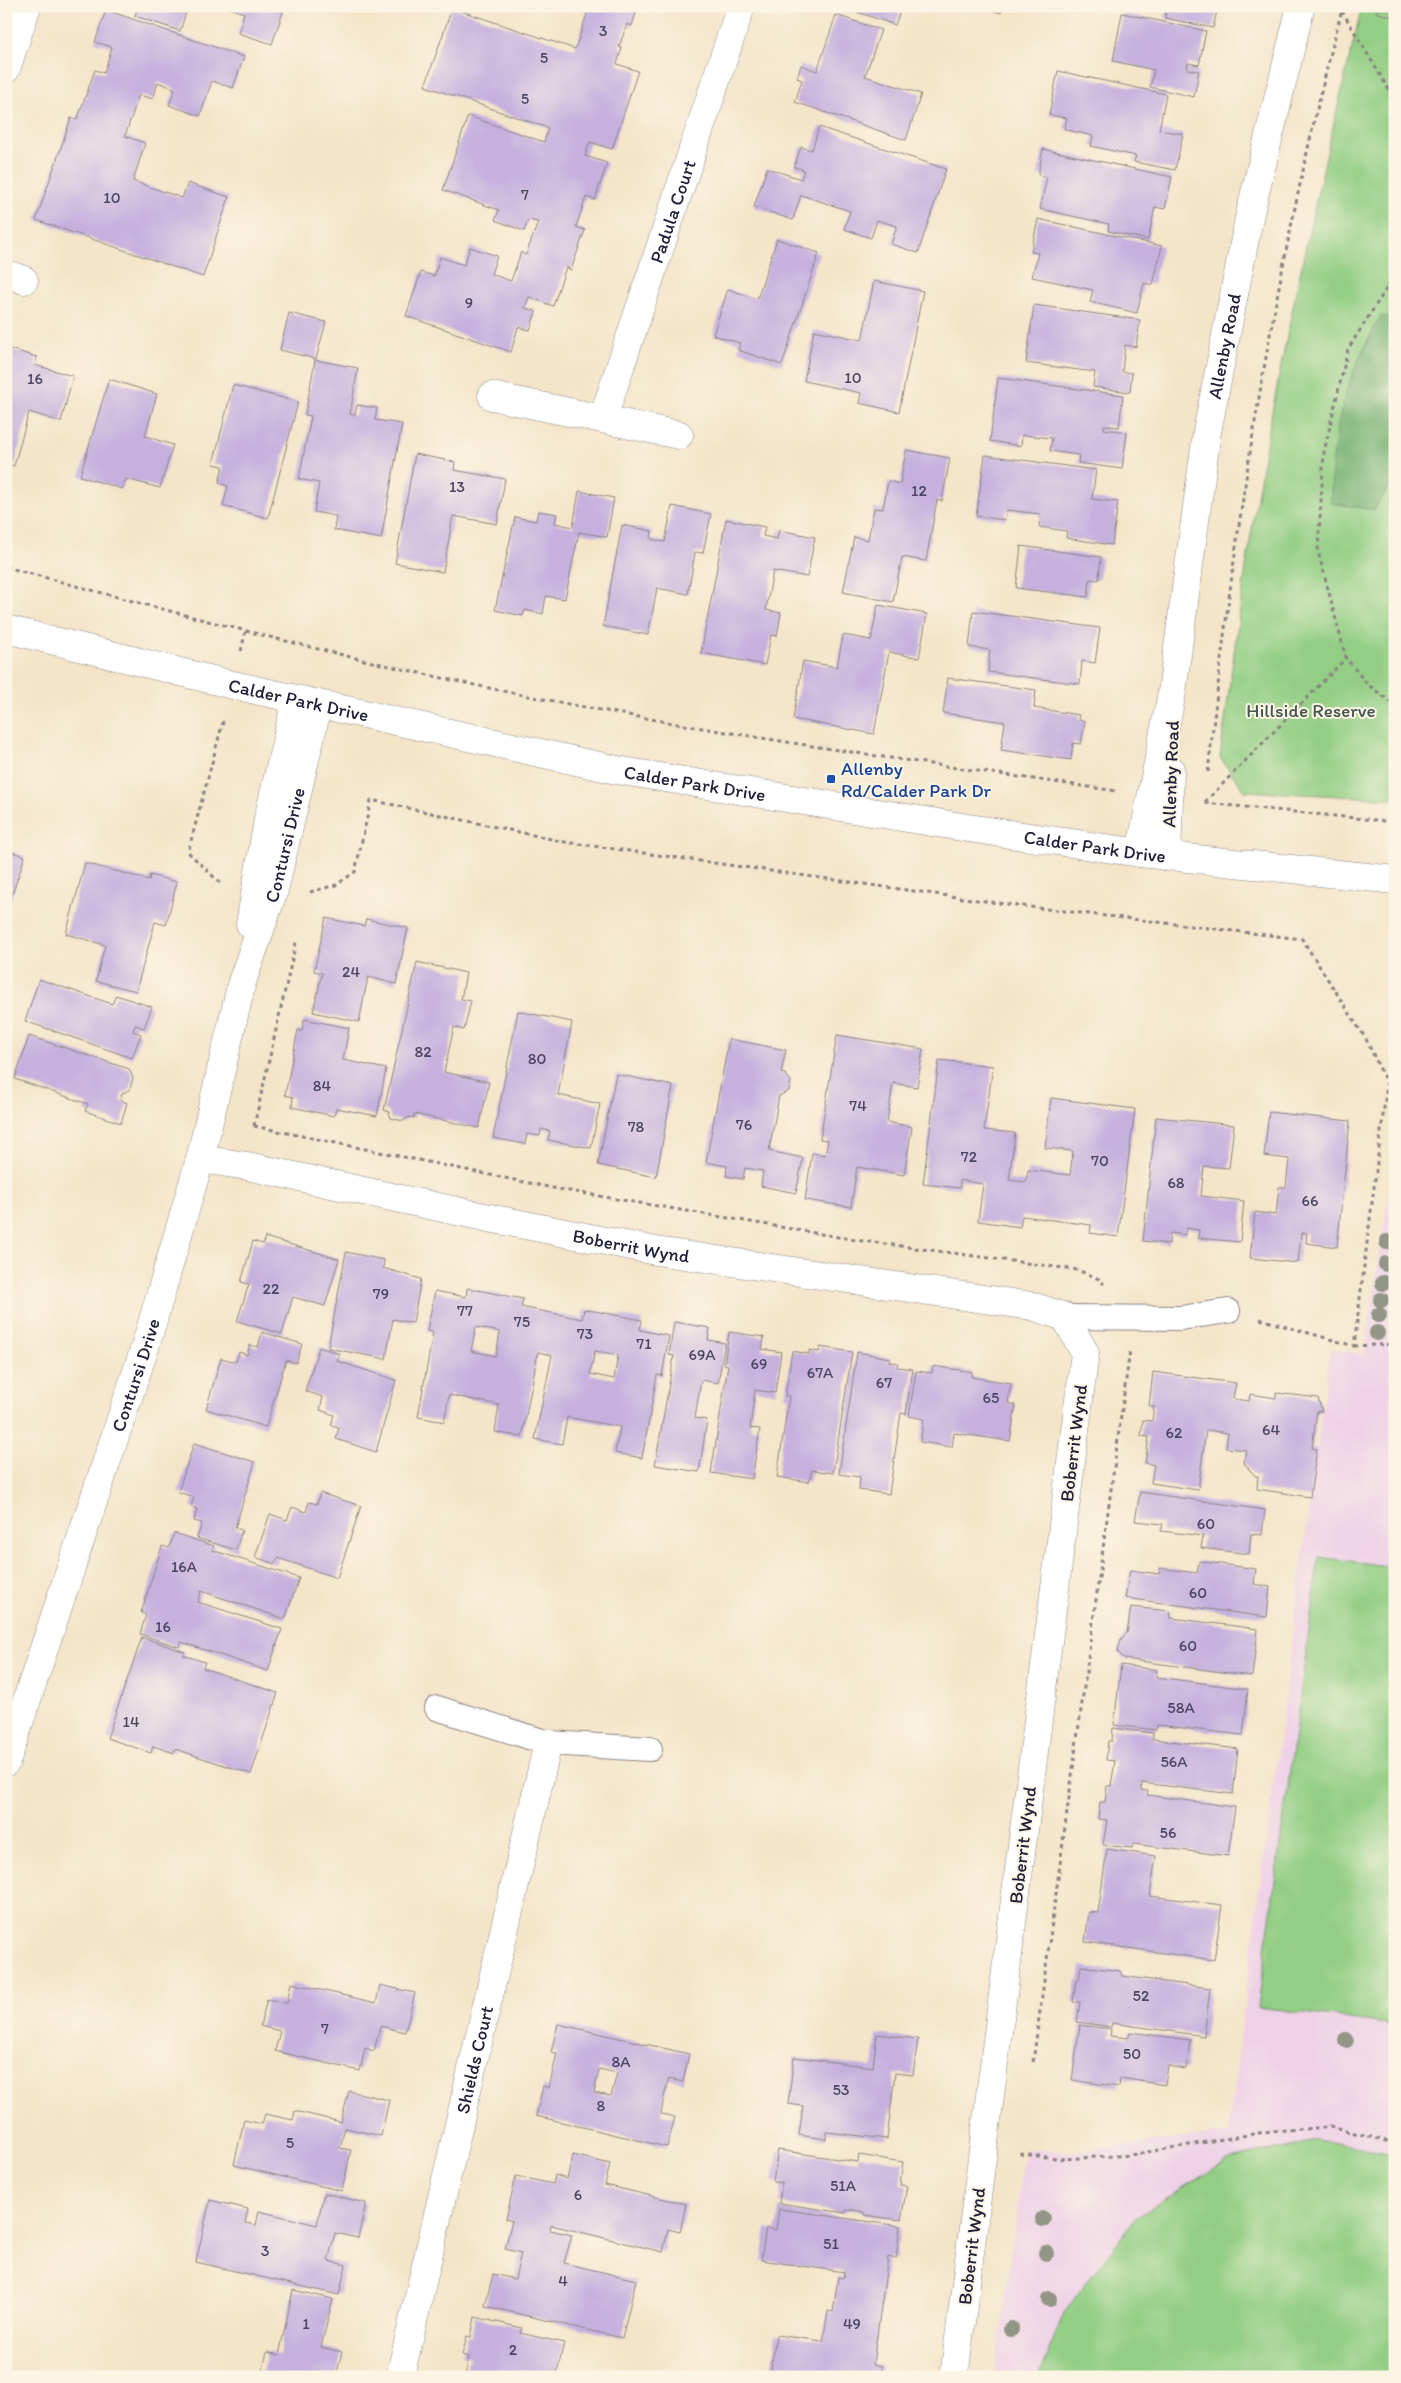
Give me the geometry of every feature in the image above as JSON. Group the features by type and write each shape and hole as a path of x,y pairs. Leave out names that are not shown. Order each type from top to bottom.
{"street":[{"path":"6,69 27,6"},
{"name":"Padula Court","path":"603,418 740,6"},
{"name":"Allenby Road","path":"1140,853 1172,692 1207,432 1250,213 1301,6"},
{"path":"492,396 679,435"},
{"name":"Calder Park Drive","path":"6,629 233,686 617,770 958,827 1167,857 1395,880"},
{"name":"Allenby Road","path":"1167,857 1172,692"},
{"name":"Contursi Drive","path":"6,1762 146,1344 200,1159 307,702"},
{"name":"Boberrit Wynd","path":"200,1159 247,1166 489,1218 656,1251 1032,1306 1065,1318 1085,1353 954,2377"},
{"name":"Shields Court","path":"400,2377 548,1742"}],"lane":[{"name":"Boberrit Wynd","path":"1065,1318 1181,1318 1228,1310"},
{"path":"437,1708 548,1742 650,1748"}],"path":[{"path":"1208,774 1234,561 1259,400 1294,217 1344,6"},
{"path":"1342,11 1395,100"},
{"path":"1395,275 1348,349 1324,452 1318,551 1346,658 1368,684 1395,705"},
{"path":"6,567 399,668 639,717 810,747 1116,791"},
{"path":"246,630 233,686 188,852 222,885 310,892 336,884 355,872 371,800 565,842 1013,905 1302,939 1366,1038 1387,1084 1354,1346"},
{"path":"1205,803 1346,658"},
{"path":"1205,803 1206,793"},
{"path":"1205,803 1395,822"},
{"path":"307,900 310,892"},
{"path":"247,1166 254,1126 297,936"},
{"path":"1387,1084 1395,1085"},
{"path":"254,1126 558,1189 856,1240 1078,1270 1099,1279 1118,1300 1127,1318 1131,1343 1032,2066"},
{"path":"1228,1310 1354,1346 1395,1344"},
{"path":"1020,2154 1064,2158 1130,2155 1272,2131 1330,2127 1395,2143"},
{"path":"1019,2164 1022,2144"}],"shaded area":[{"path":"1395,1158 1395,2377 995,2377 1023,2164 1027,2149 1068,2152 1228,2133 1330,1349 1364,1354"}],"green space":[{"name":"Hillside Reserve","path":"1362,7 1395,18 1395,799 1245,791 1220,758 1247,564 1271,419 1289,325 1329,143"},
{"path":"1381,316 1395,318 1395,477 1374,510 1331,503 1334,452 1342,406 1358,361"},
{"path":"1319,1557 1395,1567 1395,2025 1258,2007"},
{"path":"1316,2141 1395,2154 1395,2377 1038,2377 1064,2313 1136,2218 1229,2159"}],"building":[{"path":"138,6 188,6 180,31 135,16"},
{"path":"285,6 272,44 238,33 244,13 226,7"},
{"path":"575,6 638,6 632,26 627,24 619,47 622,48 617,64 638,71 612,149 590,142 585,156 607,163 595,200 586,197 576,227 585,230 571,270 566,267 553,306 529,297 525,308 536,311 530,330 518,327 511,352 406,316 421,272 434,276 440,257 464,265 470,247 497,256 491,274 511,281 521,252 526,255 538,222 528,220 524,231 495,220 499,210 443,190 468,116 544,142 548,128 425,86 452,8 575,49 588,11"},
{"path":"840,6 902,6 895,25"},
{"path":"980,6 1003,6 1001,13"},
{"path":"1167,6 1218,6 1213,28 1165,18"},
{"path":"1378,6 1395,6 1395,18 1376,12"},
{"path":"106,10 244,57 233,88 212,81 200,116 169,105 175,89 158,82 153,99 139,95 125,136 145,143 133,181 182,198 188,183 229,197 203,277 36,220 71,118 77,120 95,70 104,73 112,47 95,42"},
{"path":"1122,13 1206,31 1199,65 1188,63 1187,69 1199,71 1194,97 1150,87 1154,70 1113,61"},
{"path":"836,15 881,30 865,76 921,94 906,140 795,102 802,80 797,78 801,65 817,71"},
{"path":"1058,71 1166,94 1159,130 1183,134 1175,170 1134,162 1136,156 1091,146 1093,136 1064,129 1067,118 1049,115"},
{"path":"819,127 946,169 918,253 891,244 897,226 877,220 871,238 844,229 850,211 801,195 793,220 754,207 767,168 801,179 804,170 794,167 801,147 812,150"},
{"path":"1043,149 1172,177 1165,209 1155,207 1148,240 1108,231 1109,224 1040,209 1047,177 1038,175"},
{"path":"1038,219 1162,246 1153,285 1144,283 1137,313 1090,302 1093,290 1032,277 1038,253 1031,252"},
{"path":"777,239 819,253 782,365 738,350 740,343 713,335 728,289 757,299"},
{"path":"874,281 923,291 899,412 859,403 861,393 804,381 814,330 862,340"},
{"path":"1034,305 1140,320 1136,347 1125,345 1122,372 1132,373 1130,392 1093,387 1095,372 1026,363"},
{"path":"289,313 326,322 316,359 280,350"},
{"path":"6,348 37,357 35,365 73,376 61,422 29,412 14,466 6,464"},
{"path":"315,360 358,368 350,414 355,415 357,405 377,408 375,420 402,424 381,539 334,530 336,516 314,512 319,483 299,479 311,416 305,415"},
{"path":"998,378 1123,395 1119,427 1104,425 1104,429 1127,432 1122,469 1078,463 1079,455 1050,451 1052,438 1022,435 1021,446 990,441"},
{"path":"109,379 157,394 145,436 173,445 160,488 126,479 122,489 80,476"},
{"path":"233,385 298,402 268,518 223,506 228,486 219,483 223,466 213,464"},
{"path":"906,450 950,458 942,501 937,500 926,561 902,557 893,602 843,592 854,537 868,540 874,508 883,509 888,481 900,484"},
{"path":"415,454 455,462 454,470 505,479 497,524 453,516 443,572 395,563"},
{"path":"985,455 1096,470 1092,499 1118,502 1112,545 1066,538 1067,531 1039,527 1040,514 1007,510 1005,520 976,516"},
{"path":"579,491 614,498 607,537 579,532 565,599 546,596 543,614 525,610 523,616 495,610 515,517 536,521 538,511 557,514 555,523 573,527"},
{"path":"672,506 711,514 703,553 695,552 688,594 657,588 648,635 603,626 622,525 652,531 651,539 665,542"},
{"path":"726,519 765,527 763,536 777,539 779,530 815,537 807,577 773,571 766,610 781,613 777,636 771,635 765,665 701,653"},
{"path":"1021,546 1101,557 1099,580 1090,579 1088,597 1016,588"},
{"path":"878,605 927,614 919,658 889,652 874,734 793,719 803,661 837,667 843,635 871,640"},
{"path":"973,611 1100,628 1095,663 1082,661 1080,684 988,672 990,650 969,647"},
{"path":"948,678 1036,690 1034,708 1079,715 1078,720 1085,721 1081,744 1073,743 1071,760 1001,750 1005,722 943,713"},
{"path":"6,850 25,856 7,910 6,910"},
{"path":"85,863 149,880 150,875 177,882 166,925 155,922 136,991 96,981 105,945 66,934"},
{"path":"326,918 364,926 366,919 408,928 396,984 368,977 359,1022 313,1012 322,973 314,971"},
{"path":"417,962 466,973 461,999 471,1001 464,1030 454,1027 444,1072 489,1082 479,1128 414,1114 414,1118 409,1117 403,1121 391,1118 389,1112 384,1110"},
{"path":"39,979 112,1004 116,995 152,1007 144,1028 135,1025 133,1031 141,1034 132,1058 25,1021"},
{"path":"518,1011 572,1022 558,1095 600,1104 591,1148 548,1140 550,1131 541,1129 540,1136 527,1134 525,1144 493,1138"},
{"path":"304,1019 349,1028 343,1060 386,1069 377,1116 336,1108 334,1116 292,1107 293,1097 285,1095 298,1030 302,1031"},
{"path":"837,1035 923,1049 917,1087 893,1083 887,1122 912,1127 904,1175 857,1167 851,1207 805,1200 812,1153 825,1155 828,1140 820,1139"},
{"path":"29,1036 129,1069 133,1078 130,1089 122,1094 120,1100 127,1103 121,1123 85,1111 88,1104 15,1079"},
{"path":"729,1039 786,1050 781,1073 785,1074 791,1081 789,1091 779,1096 769,1151 803,1158 796,1193 761,1186 763,1171 745,1168 743,1179 726,1176 727,1166 706,1162"},
{"path":"939,1060 993,1066 984,1130 1015,1133 1009,1180 1026,1182 1028,1170 1070,1175 1073,1151 1045,1148 1051,1098 1135,1109 1118,1237 1090,1233 1091,1225 1022,1216 1020,1227 978,1221 983,1184 960,1180 960,1188 923,1184"},
{"path":"616,1074 673,1086 656,1177 598,1165"},
{"path":"1269,1112 1350,1121 1337,1247 1306,1243 1307,1233 1301,1233 1298,1263 1250,1258 1255,1212 1276,1215 1279,1187 1286,1187 1289,1159 1264,1156"},
{"path":"1156,1117 1234,1125 1229,1168 1204,1166 1201,1196 1244,1201 1240,1242 1198,1238 1199,1230 1186,1228 1185,1235 1170,1233 1169,1244 1143,1241"},
{"path":"265,1237 339,1259 325,1306 293,1297 282,1334 237,1321 249,1284 241,1282 253,1241 263,1244"},
{"path":"346,1252 384,1260 383,1268 421,1279 413,1323 393,1319 386,1359 328,1348"},
{"path":"467,1288 523,1299 521,1307 582,1319 584,1309 642,1320 640,1330 669,1336 662,1376 657,1375 642,1458 615,1453 620,1427 567,1417 562,1444 535,1439 552,1355 538,1352 522,1437 495,1432 499,1405 449,1395 444,1422 418,1417 433,1332 427,1331 435,1291 466,1297","holes":["476,1327 500,1332 496,1356 471,1351","595,1351 618,1355 614,1379 590,1374"]},
{"path":"674,1322 710,1328 708,1340 725,1343 718,1383 701,1380 695,1418 707,1420 699,1472 655,1465 674,1356 669,1355"},
{"path":"262,1332 302,1344 296,1363 286,1360 266,1427 206,1409 221,1358 236,1362 239,1352 247,1355 250,1345 258,1347"},
{"path":"729,1332 764,1337 762,1349 781,1352 775,1393 755,1390 750,1428 760,1429 752,1479 711,1473 728,1365 724,1364"},
{"path":"319,1347 340,1354 337,1361 396,1380 376,1452 336,1439 339,1427 331,1425 334,1415 320,1410 323,1397 305,1391"},
{"path":"820,1347 852,1352 833,1473 812,1470 809,1482 777,1477 789,1396 785,1396 792,1351 809,1354 809,1350 819,1352"},
{"path":"857,1352 890,1358 889,1362 898,1363 897,1367 913,1369 906,1414 901,1413 889,1494 859,1490 860,1477 839,1474"},
{"path":"933,1366 972,1372 971,1377 1011,1383 1008,1403 1016,1405 1010,1441 954,1433 952,1447 920,1442 924,1419 909,1416 916,1371 932,1373"},
{"path":"1153,1372 1236,1383 1233,1399 1249,1401 1250,1394 1276,1398 1276,1393 1318,1398 1322,1411 1317,1411 1312,1448 1317,1449 1310,1497 1257,1489 1258,1476 1255,1476 1244,1463 1246,1450 1226,1448 1228,1433 1206,1430 1198,1490 1151,1483 1154,1465 1145,1463 1149,1437 1141,1436 1143,1420 1152,1421 1154,1406 1149,1406"},
{"path":"194,1443 255,1462 235,1528 242,1530 236,1550 197,1538 202,1523 194,1521 197,1509 191,1507 194,1497 178,1492"},
{"path":"1140,1492 1265,1510 1262,1535 1251,1534 1249,1554 1201,1548 1203,1536 1161,1531 1163,1524 1135,1521"},
{"path":"320,1493 361,1506 337,1578 278,1558 275,1564 255,1557 270,1514 287,1520 292,1507 306,1512 309,1502 317,1504"},
{"path":"174,1533 214,1546 212,1550 299,1578 285,1619 201,1591 198,1602 282,1629 268,1671 181,1642 179,1647 140,1634 146,1615 141,1613 162,1546 169,1548"},
{"path":"1199,1561 1256,1569 1254,1584 1270,1587 1267,1617 1125,1598 1130,1570 1159,1574 1160,1568 1197,1573"},
{"path":"1131,1607 1170,1611 1171,1618 1258,1629 1252,1676 1124,1659 1118,1652 1121,1639 1127,1633"},
{"path":"142,1637 185,1652 183,1655 205,1662 203,1668 278,1693 251,1774 175,1749 174,1753 153,1746 151,1753 107,1738"},
{"path":"1121,1665 1157,1670 1156,1677 1248,1689 1243,1735 1157,1725 1156,1730 1114,1725"},
{"path":"1113,1728 1153,1733 1153,1739 1238,1749 1233,1794 1142,1783 1141,1790 1148,1791 1147,1795 1235,1807 1228,1856 1133,1844 1132,1848 1103,1845 1107,1820 1098,1819 1100,1802 1105,1802 1107,1786 1111,1786 1115,1761 1106,1760 1108,1741 1112,1741"},
{"path":"1107,1849 1156,1856 1150,1896 1222,1905 1214,1960 1085,1942 1089,1912 1098,1913"},
{"path":"1081,1966 1120,1971 1122,1976 1210,1988 1204,2036 1112,2023 1111,2027 1077,2022 1080,2002 1073,2002 1076,1980 1079,1980"},
{"path":"291,1983 376,2003 380,1985 415,1993 405,2032 380,2026 374,2051 365,2048 360,2071 275,2051 280,2031 260,2026 267,1999 287,2003"},
{"path":"558,2024 689,2054 683,2082 669,2079 664,2097 661,2114 675,2117 667,2147 536,2116 543,2086 549,2088 557,2053 551,2052","holes":["599,2069 617,2073 611,2096 594,2093"]},
{"path":"1080,2025 1111,2029 1110,2036 1128,2038 1130,2032 1190,2040 1186,2069 1168,2066 1165,2085 1120,2078 1119,2087 1072,2080"},
{"path":"877,2034 918,2039 913,2075 895,2073 887,2139 827,2132 826,2139 799,2135 803,2106 788,2104 794,2057 873,2067"},
{"path":"349,2091 389,2100 381,2136 345,2128 340,2148 351,2150 342,2191 234,2165 244,2120 262,2124 265,2114 293,2120 295,2111 341,2122"},
{"path":"778,2150 858,2162 859,2155 903,2162 900,2185 907,2186 901,2220 864,2215 864,2212 846,2209 845,2213 779,2203 782,2183 773,2182"},
{"path":"573,2155 610,2164 605,2185 686,2204 680,2232 668,2229 663,2252 551,2225 550,2230 572,2235 564,2263 636,2280 622,2338 485,2306 493,2274 515,2279 521,2253 505,2249 512,2221 506,2219 516,2176 553,2184 555,2175 567,2179"},
{"path":"324,2193 366,2203 358,2238 335,2233 328,2261 346,2265 339,2295 196,2262 210,2200 248,2209 245,2223 256,2225 259,2211 317,2225"},
{"path":"779,2209 900,2226 896,2259 888,2257 873,2364 882,2366 880,2377 770,2377 776,2335 823,2341 828,2311 833,2312 838,2277 843,2278 844,2272 761,2260 766,2228 776,2230"},
{"path":"293,2290 333,2299 321,2347 342,2352 336,2377 261,2377 267,2352 279,2355"},
{"path":"475,2317 522,2328 520,2333 564,2343 556,2377 465,2376 469,2357 462,2355 467,2336 471,2337"}],"place":[{"name":"Allenby Rd/Calder Park Dr","path":"831,779"}]}
